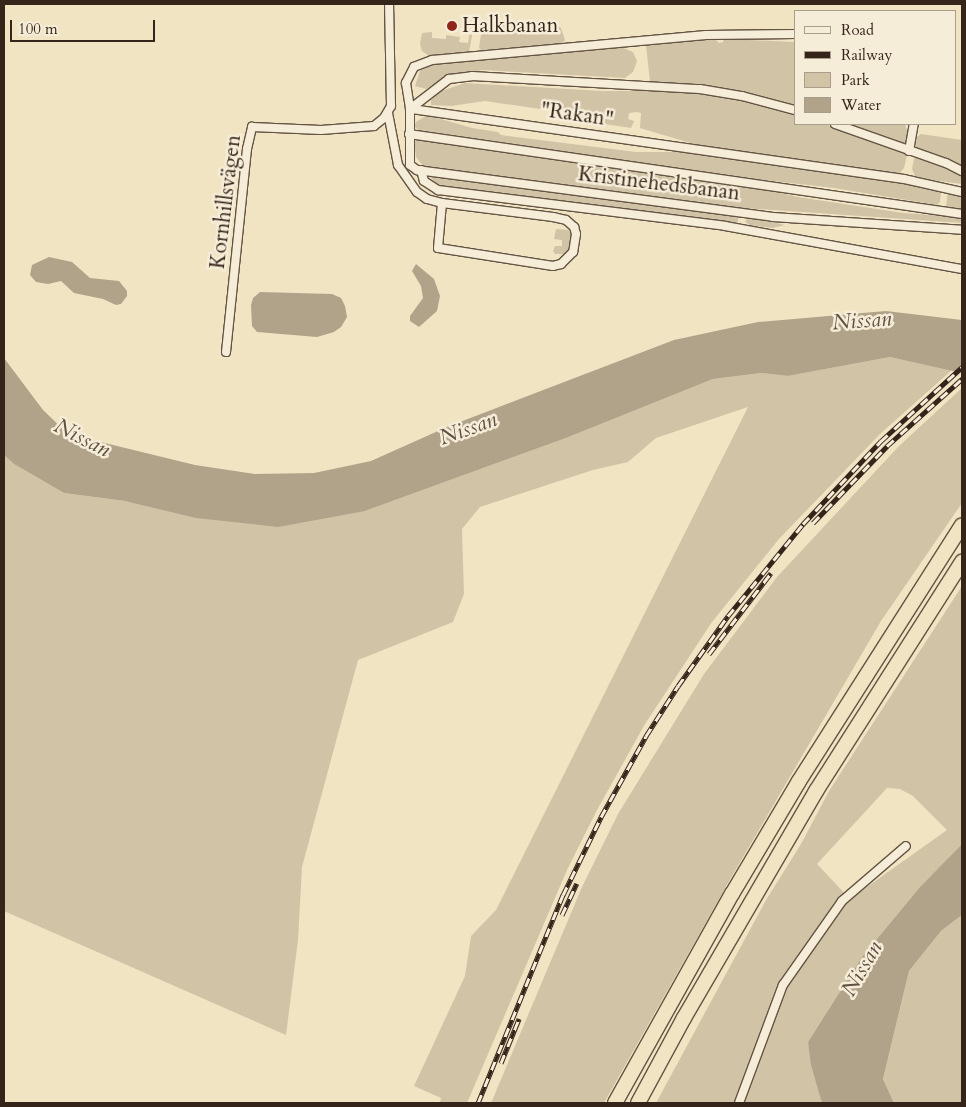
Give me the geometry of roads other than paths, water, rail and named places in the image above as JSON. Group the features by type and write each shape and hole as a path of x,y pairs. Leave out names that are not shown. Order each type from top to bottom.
{"highway":[{"path":"615,1103 692,964 799,781 962,525"},
{"path":"638,1103 689,1009 816,791 962,562"}],"street":[{"path":"389,4 391,106 388,113 396,157 401,170 417,192 427,199 442,204 566,220 574,227 576,234 573,252 561,264 553,266 438,248 442,204"},
{"path":"794,34 706,35 427,62 414,67 406,83 410,109 410,165 417,169 424,181 438,190 725,226 962,269"},
{"path":"410,109 449,79 472,76 700,89 742,96 794,110"},
{"name":"\"Rakan\"","path":"410,109 688,148"},
{"name":"Kornhillsvägen","path":"226,352 246,149 252,126 321,130 374,126 388,113"},
{"path":"838,125 962,171"},
{"path":"909,151 914,125"},
{"path":"409,134 962,214"},
{"name":"Kristinehedsbanan","path":"688,148 904,179 962,192"},
{"path":"401,170 417,169"},
{"name":"Kristinehedsbanan","path":"417,169 774,217 962,230"},
{"path":"740,1103 784,985 842,901 906,846"}],"water":[{"path":"49,257 72,262 90,278 119,281 127,291 127,296 121,304 116,305 103,299 74,293 61,281 48,284 36,282 30,275 32,265"},
{"path":"416,264 434,279 440,296 437,311 419,327 410,321 410,316 423,298 421,286 412,271"},
{"path":"260,292 332,294 341,298 347,317 341,327 334,332 317,337 257,332 252,326 251,305 253,298"},
{"name":"Nissan","path":"886,311 962,320 962,373 890,357 788,376 761,373 713,379 566,438 365,511 278,527 196,518 125,501 64,493 14,464 4,455 4,358 43,410 68,434 195,465 255,474 314,473 371,461 447,427 674,340 758,322"},
{"name":"Nissan","path":"962,844 962,915 941,931 909,971 883,1079 894,1103 822,1103 811,1065 808,1042 862,957 920,887"}],"railway":[{"path":"478,1103 563,895 601,817 646,736 678,686 728,616 803,524 881,441 962,367"},
{"path":"813,523 887,446 962,379"},
{"path":"709,654 771,573"},
{"path":"562,915 577,883"},
{"path":"501,1063 519,1019"}],"place":[{"name":"Halkbanan","path":"452,26"}]}
